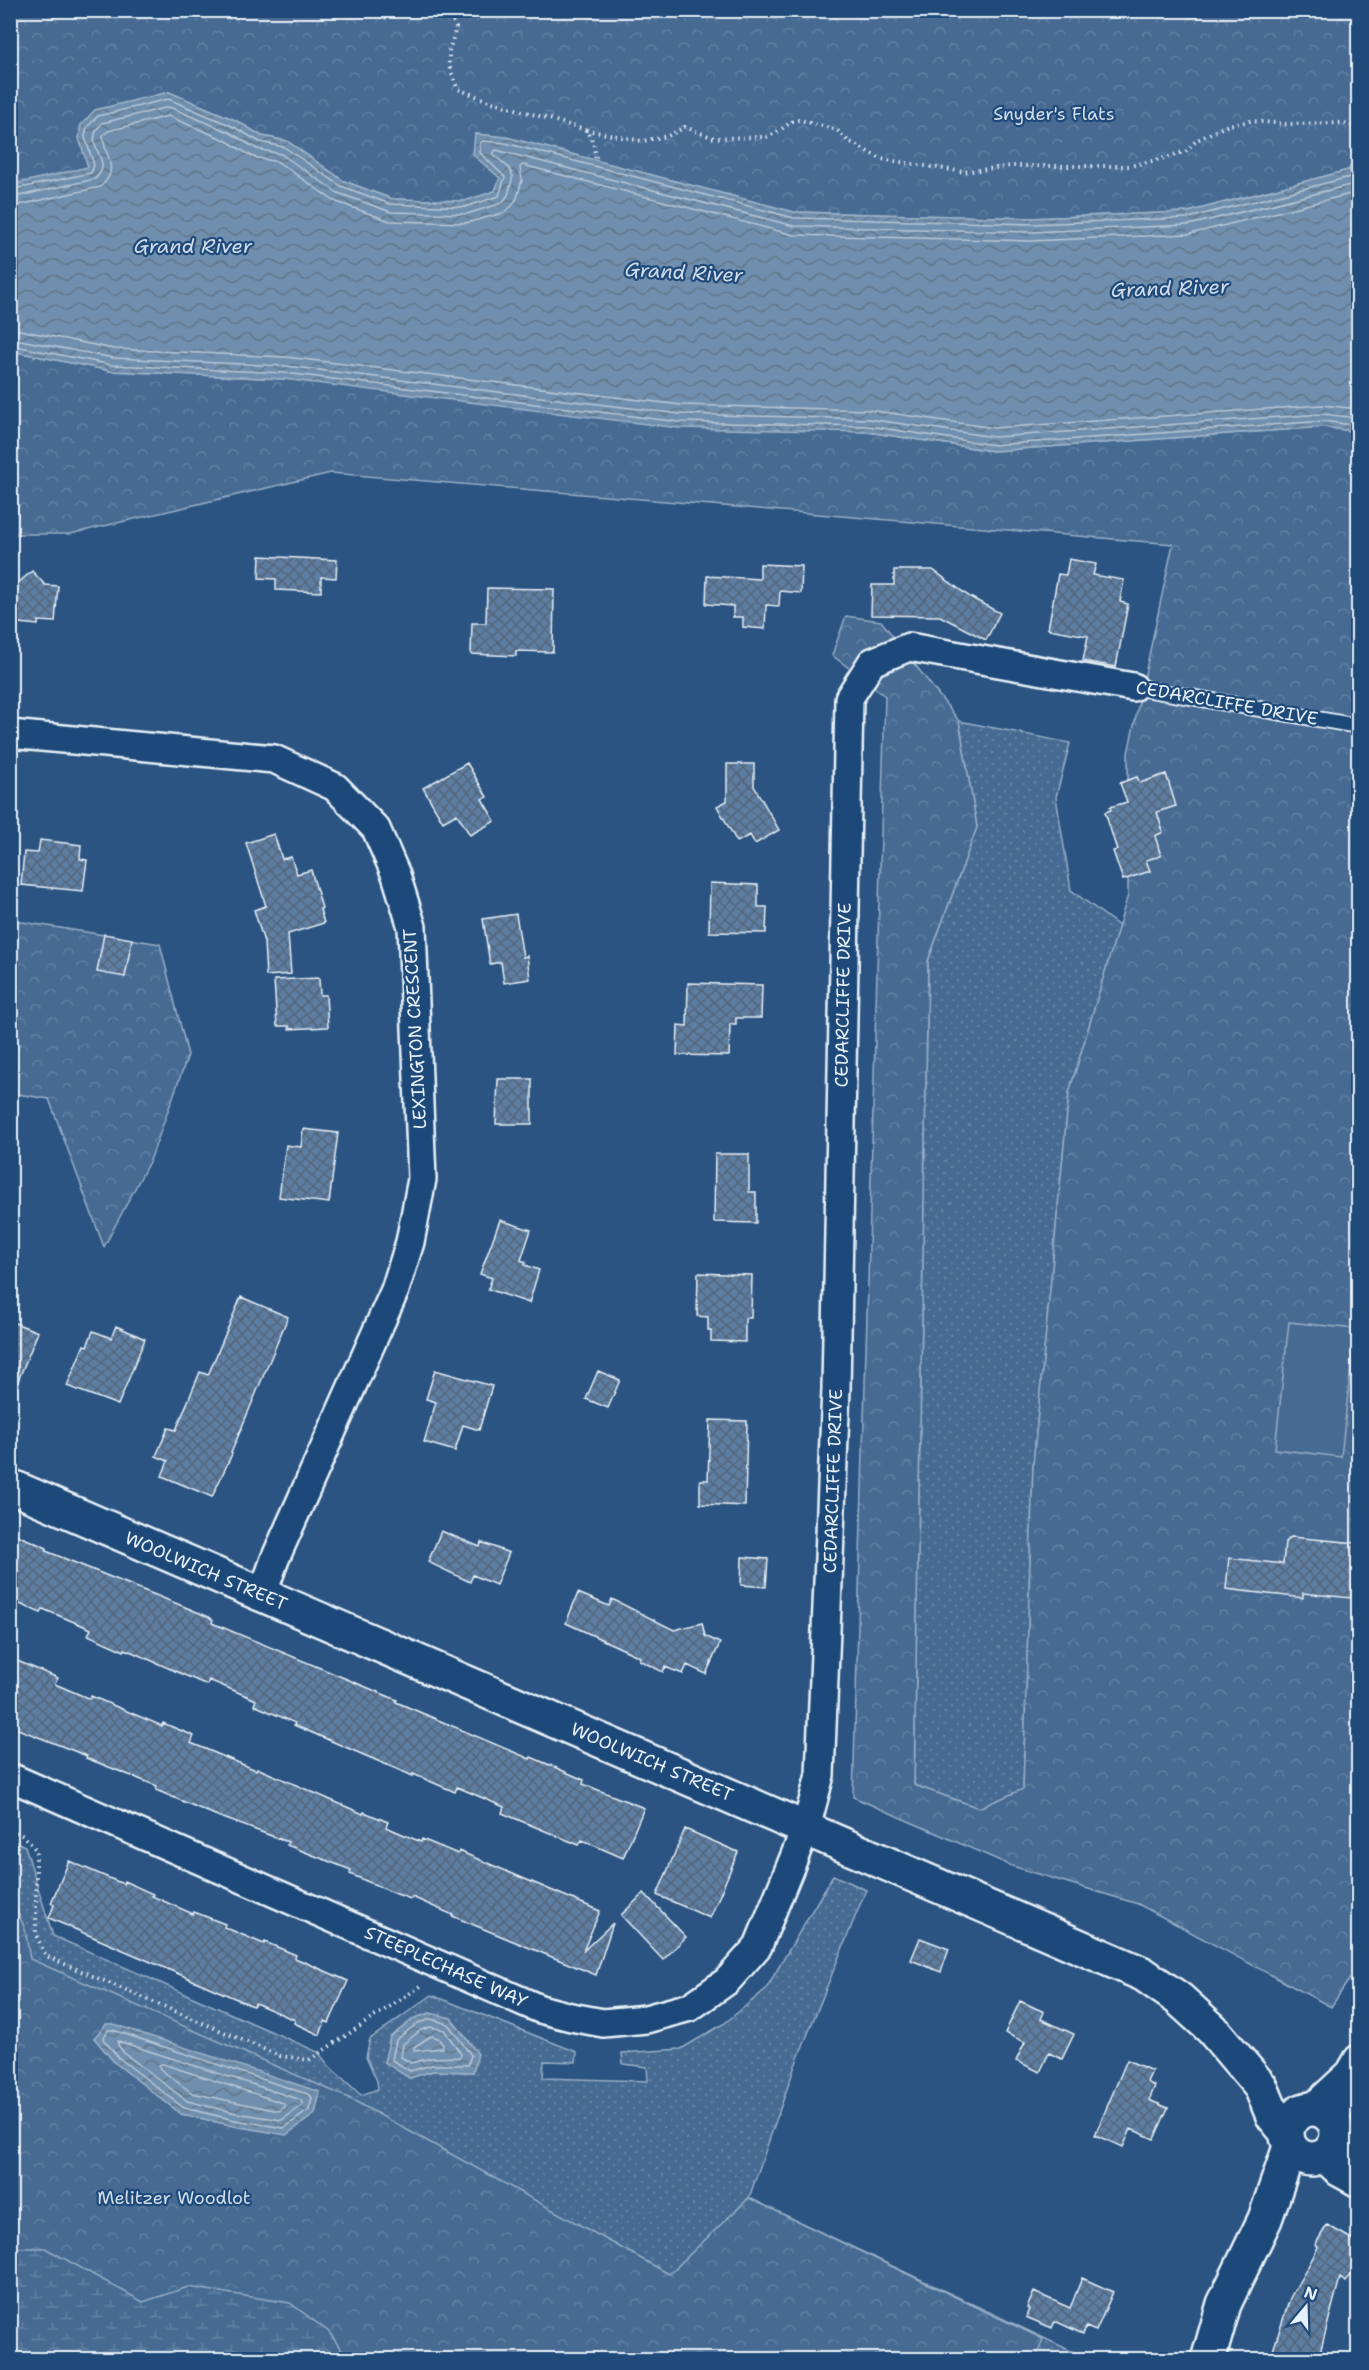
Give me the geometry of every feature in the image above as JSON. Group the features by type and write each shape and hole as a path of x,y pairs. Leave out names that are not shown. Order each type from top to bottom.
{"street":[{"name":"CEDARCLIFFE DRIVE","path":"806,1828 820,1775 836,1389 849,698 872,662 909,647 1133,687"},
{"name":"LEXINGTON CRESCENT","path":"10,734 274,759 335,787 376,829 396,875 412,927 422,1179 410,1242 394,1290 275,1558 262,1595"},
{"name":"WOOLWICH STREET","path":"10,1486 1143,1974 1179,1999 1212,2029 1261,2087 1286,2099 1318,2136"},
{"name":"STEEPLECHASE WAY","path":"10,1778 540,2009 603,2022 646,2019 690,2007 727,1981 758,1946 806,1828"},
{"path":"1209,2360 1224,2304 1265,2219 1293,2190 1354,2066"},
{"path":"1318,2136 1338,2172 1359,2183"}],"lane":[{"name":"CEDARCLIFFE DRIVE","path":"1133,687 1359,726"}],"path":[{"path":"449,10 456,28 449,51 449,66 458,89 489,101 586,130 642,141 668,136 685,128 714,138 766,137 794,120 800,120 837,130 848,141 881,159 964,172 1012,166 1130,166 1186,151 1197,140 1228,125 1251,121 1286,124 1344,123 1359,128"},
{"path":"586,130 596,159"},
{"path":"10,1830 24,1836 36,1850 36,1935 46,1956 280,2056 309,2060 422,1987 436,1963"}],"green space":[{"name":"Snyder's Flats","path":"10,11 1358,11 1358,170 1352,169 1188,212 1030,218 794,212 506,137 475,134 500,178 495,191 465,201 392,199 344,181 287,141 262,136 235,120 169,92 95,111 81,125 89,167 11,185"},
{"path":"11,351 111,371 284,379 867,432 993,451 1324,427 1358,432 1358,1966 1331,2007 1138,1904 1012,1866 853,1797 885,696 832,655 846,616 881,621 959,721 977,827 928,961 914,1785 979,1808 1023,1789 1033,1465 1069,1093 1128,895 1128,753 1173,544 331,473 70,534 11,534"},
{"path":"959,721 1070,743 1056,797 1071,890 1119,926 1069,1093 1033,1465 1023,1790 979,1808 914,1785 928,961 977,827"},
{"path":"10,920 160,944 188,1055 151,1158 104,1247 49,1099 11,1093"},
{"path":"1289,1322 1355,1329 1341,1457 1275,1449"},
{"name":"Melitzer Woodlot","path":"10,1839 25,1846 53,1936 318,2052 330,2067 361,2095 378,2089 377,2081 366,2057 370,2039 432,1995 577,2052 576,2062 544,2061 543,2078 648,2081 647,2067 623,2064 622,2053 681,2049 725,2023 766,1989 833,1875 866,1890 796,2063 749,2198 1088,2359 348,2359 34,2066 11,1914","holes":["415,2018 473,2072 433,2071 409,2078"]},
{"name":"Melitzer Woodlot","path":"10,1895 25,1929 30,1959 351,2099 669,2274 749,2198 1043,2339 1036,2359 11,2359"},
{"path":"11,2248 45,2248 143,2302 188,2287 290,2303 329,2332 348,2359 11,2359"}],"water":[{"name":"Grand River","path":"169,92 235,120 262,136 287,141 344,181 392,199 465,201 495,191 500,178 473,155 475,134 506,137 794,212 1030,218 1188,212 1352,169 1358,170 1358,432 1324,427 993,451 867,432 679,428 284,379 111,371 11,351 11,185 88,167 79,138 81,125 95,110"},
{"path":"430,2013 451,2018 478,2054 473,2072 433,2071 409,2078 384,2062 390,2037 415,2018"},
{"path":"106,2024 113,2024 320,2092 315,2114 286,2135 181,2114 114,2062 94,2038"}],"building":[{"path":"260,556 337,560 336,578 321,577 321,592 276,590 276,579 259,578"},
{"path":"1069,559 1096,564 1093,575 1124,580 1120,602 1128,604 1116,667 1083,661 1088,636 1048,629 1058,574 1066,575"},
{"path":"760,564 802,566 801,593 780,591 779,606 766,605 765,629 743,627 743,617 733,617 733,606 706,604 707,576 760,579"},
{"path":"894,570 933,570 970,597 1000,613 986,640 940,616 871,615 872,585 894,585"},
{"path":"32,571 45,585 58,586 55,622 38,621 38,625 10,620 10,582 18,583"},
{"path":"487,588 554,589 553,652 516,651 516,656 471,654 472,623 486,623"},
{"path":"467,763 487,797 482,799 495,821 470,835 457,814 443,822 423,788"},
{"path":"727,764 754,764 754,786 779,830 755,844 750,835 737,842 717,806 727,801"},
{"path":"1166,774 1176,806 1157,812 1163,832 1155,836 1161,856 1146,860 1150,871 1123,880 1113,851 1117,850 1105,812 1111,810 1110,807 1127,802 1120,783 1137,777 1140,783"},
{"path":"274,834 282,859 291,857 297,874 311,870 324,923 288,934 291,974 266,976 264,942 254,910 266,906 246,843"},
{"path":"40,840 81,845 80,859 87,860 83,891 21,885 24,852 38,853"},
{"path":"710,883 758,885 758,907 767,907 766,933 709,932"},
{"path":"516,914 523,957 527,956 530,979 504,983 501,962 490,964 483,919"},
{"path":"104,934 132,939 125,977 97,972"},
{"path":"319,978 320,995 326,995 328,1027 289,1029 289,1026 277,1026 274,980"},
{"path":"688,983 762,985 761,1018 736,1018 736,1024 730,1024 729,1056 677,1055 678,1025 687,1026"},
{"path":"498,1079 532,1079 532,1124 496,1124"},
{"path":"303,1129 338,1133 329,1203 279,1197 286,1145 301,1147"},
{"path":"715,1154 749,1154 749,1192 756,1192 756,1223 714,1222"},
{"path":"500,1220 531,1230 521,1260 526,1262 525,1265 539,1270 529,1303 488,1289 492,1278 480,1274"},
{"path":"698,1273 752,1275 751,1318 745,1318 745,1342 711,1341 708,1317 697,1316"},
{"path":"241,1297 288,1317 212,1497 162,1476 168,1461 156,1456 168,1428 176,1430 200,1372 208,1375"},
{"path":"10,1321 38,1332 11,1398 10,1397"},
{"path":"116,1326 145,1339 118,1405 67,1386 84,1345 87,1346 93,1331 111,1338"},
{"path":"435,1370 492,1386 479,1430 463,1425 455,1451 424,1442 436,1402 426,1399"},
{"path":"598,1371 620,1380 608,1408 586,1399"},
{"path":"710,1420 747,1421 745,1506 700,1504 700,1480 708,1480"},
{"path":"441,1531 480,1547 481,1542 509,1553 496,1585 473,1575 470,1582 428,1562"},
{"path":"10,1532 47,1548 46,1551 209,1617 213,1620 212,1623 397,1700 396,1702 530,1759 531,1757 584,1780 583,1784 644,1808 623,1858 582,1840 579,1845 502,1813 504,1807 457,1787 455,1792 413,1774 413,1776 294,1725 295,1723 254,1705 256,1700 209,1680 207,1685 88,1635 91,1629 43,1609 41,1613 10,1600"},
{"path":"1291,1537 1357,1543 1351,1598 1303,1593 1303,1598 1226,1589 1229,1558 1283,1564 1285,1542"},
{"path":"742,1557 768,1559 766,1587 741,1585"},
{"path":"578,1593 609,1606 612,1599 674,1630 702,1623 705,1636 720,1643 706,1674 687,1665 683,1674 665,1667 663,1672 639,1660 640,1657 566,1623"},
{"path":"10,1658 58,1678 55,1684 90,1699 91,1696 162,1726 163,1723 194,1736 191,1743 256,1770 257,1768 363,1814 364,1812 388,1822 386,1827 421,1842 422,1839 458,1854 459,1851 600,1911 583,1951 613,1923 596,1975 452,1916 412,1897 411,1899 394,1893 350,1874 351,1870 287,1845 288,1842 215,1815 156,1790 157,1786 10,1726"},
{"path":"685,1829 738,1852 710,1918 657,1895"},
{"path":"69,1861 123,1884 124,1881 193,1914 194,1912 225,1924 224,1927 296,1955 295,1958 348,1981 329,2023 325,2021 320,2035 294,2023 295,2020 255,2003 253,2006 49,1918 54,1905 51,1903"},
{"path":"644,1893 686,1937 663,1960 621,1915"},
{"path":"920,1938 949,1949 941,1972 911,1960"},
{"path":"1020,2001 1044,2012 1041,2019 1074,2034 1062,2059 1049,2053 1040,2072 1016,2061 1025,2042 1005,2033"},
{"path":"1127,2060 1152,2071 1147,2082 1155,2086 1149,2100 1168,2108 1154,2139 1131,2129 1123,2147 1095,2135"},
{"path":"1327,2225 1359,2243 1358,2266 1346,2282 1340,2278 1318,2360 1270,2360 1290,2298 1311,2261 1318,2247 1315,2245"},
{"path":"1082,2278 1113,2292 1096,2331 1086,2327 1083,2334 1055,2321 1052,2328 1026,2317 1034,2292 1070,2308"}],"waterway":[{"path":"1352,169 1358,151"}]}
